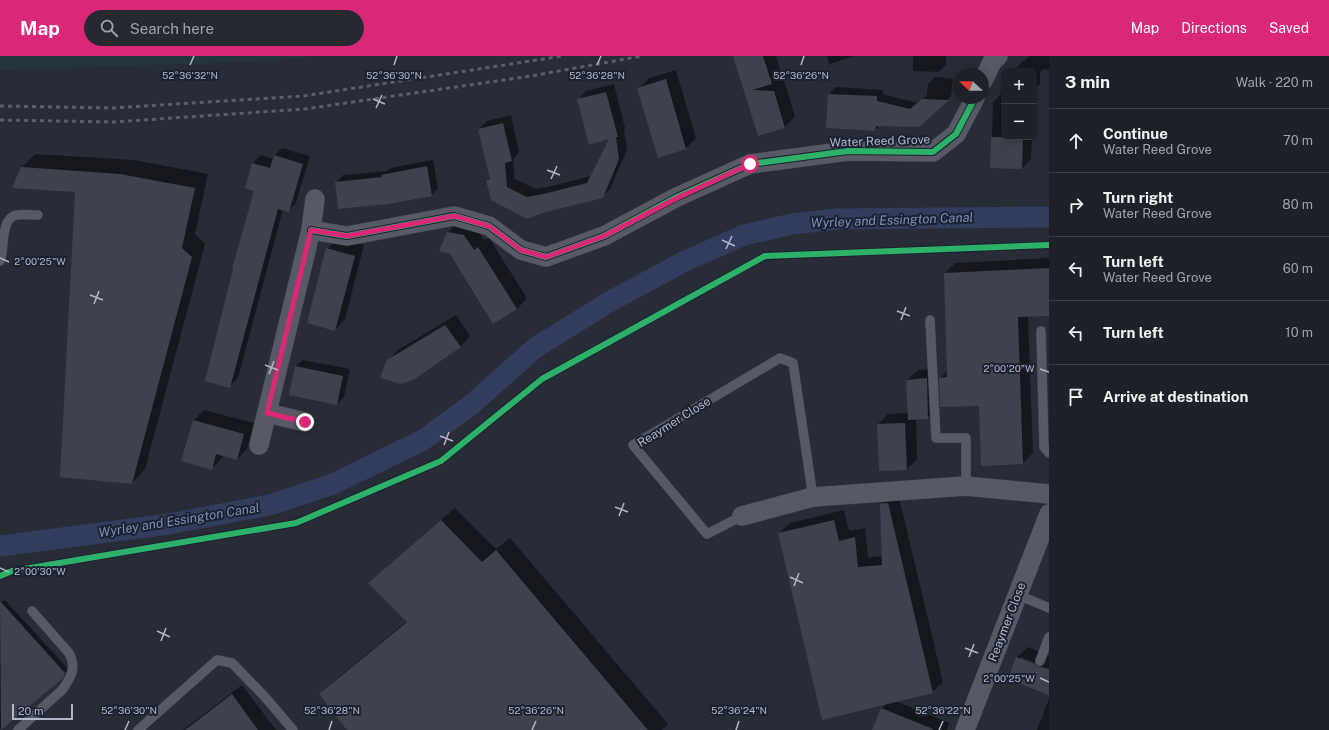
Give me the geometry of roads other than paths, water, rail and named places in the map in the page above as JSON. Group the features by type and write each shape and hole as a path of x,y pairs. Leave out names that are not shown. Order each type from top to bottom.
{"street":[{"path":"989,68 992,62 998,56"},
{"name":"Water Reed Grove","path":"311,230 347,236 454,216 489,226 521,250 546,257 604,236 677,198 750,164 848,152 933,152 956,134 972,104"},
{"path":"259,445 311,230 315,199"},
{"path":"267,413 305,422"},
{"name":"Reaymer Close","path":"742,516 813,496 966,486 1049,494"},
{"name":"Reaymer Close","path":"965,730 1049,514"}],"lane":[{"path":"0,261 5,226 8,220 14,216 38,215"},
{"path":"930,320 936,438 966,438 966,486"},
{"path":"1041,331 1044,447 1049,453"},
{"name":"Reaymer Close","path":"742,516 707,534 633,445 780,358 793,363 813,496"},
{"path":"1018,595 1049,608"},
{"path":"18,730 69,681 73,668 73,660 69,653 32,611"},
{"path":"1040,660 1049,637"},
{"path":"138,730 217,660 232,662 293,730"}],"waterway":[{"name":"Wyrley and Essington Canal","path":"0,546 169,524 270,505 333,484 423,440 471,405 535,348 609,302 685,261 744,235 792,224 837,219 1049,217"}],"railway":[{"path":"0,106 113,108 303,96 563,56"},
{"path":"0,120 114,122 305,109 531,76 642,56"}]}
